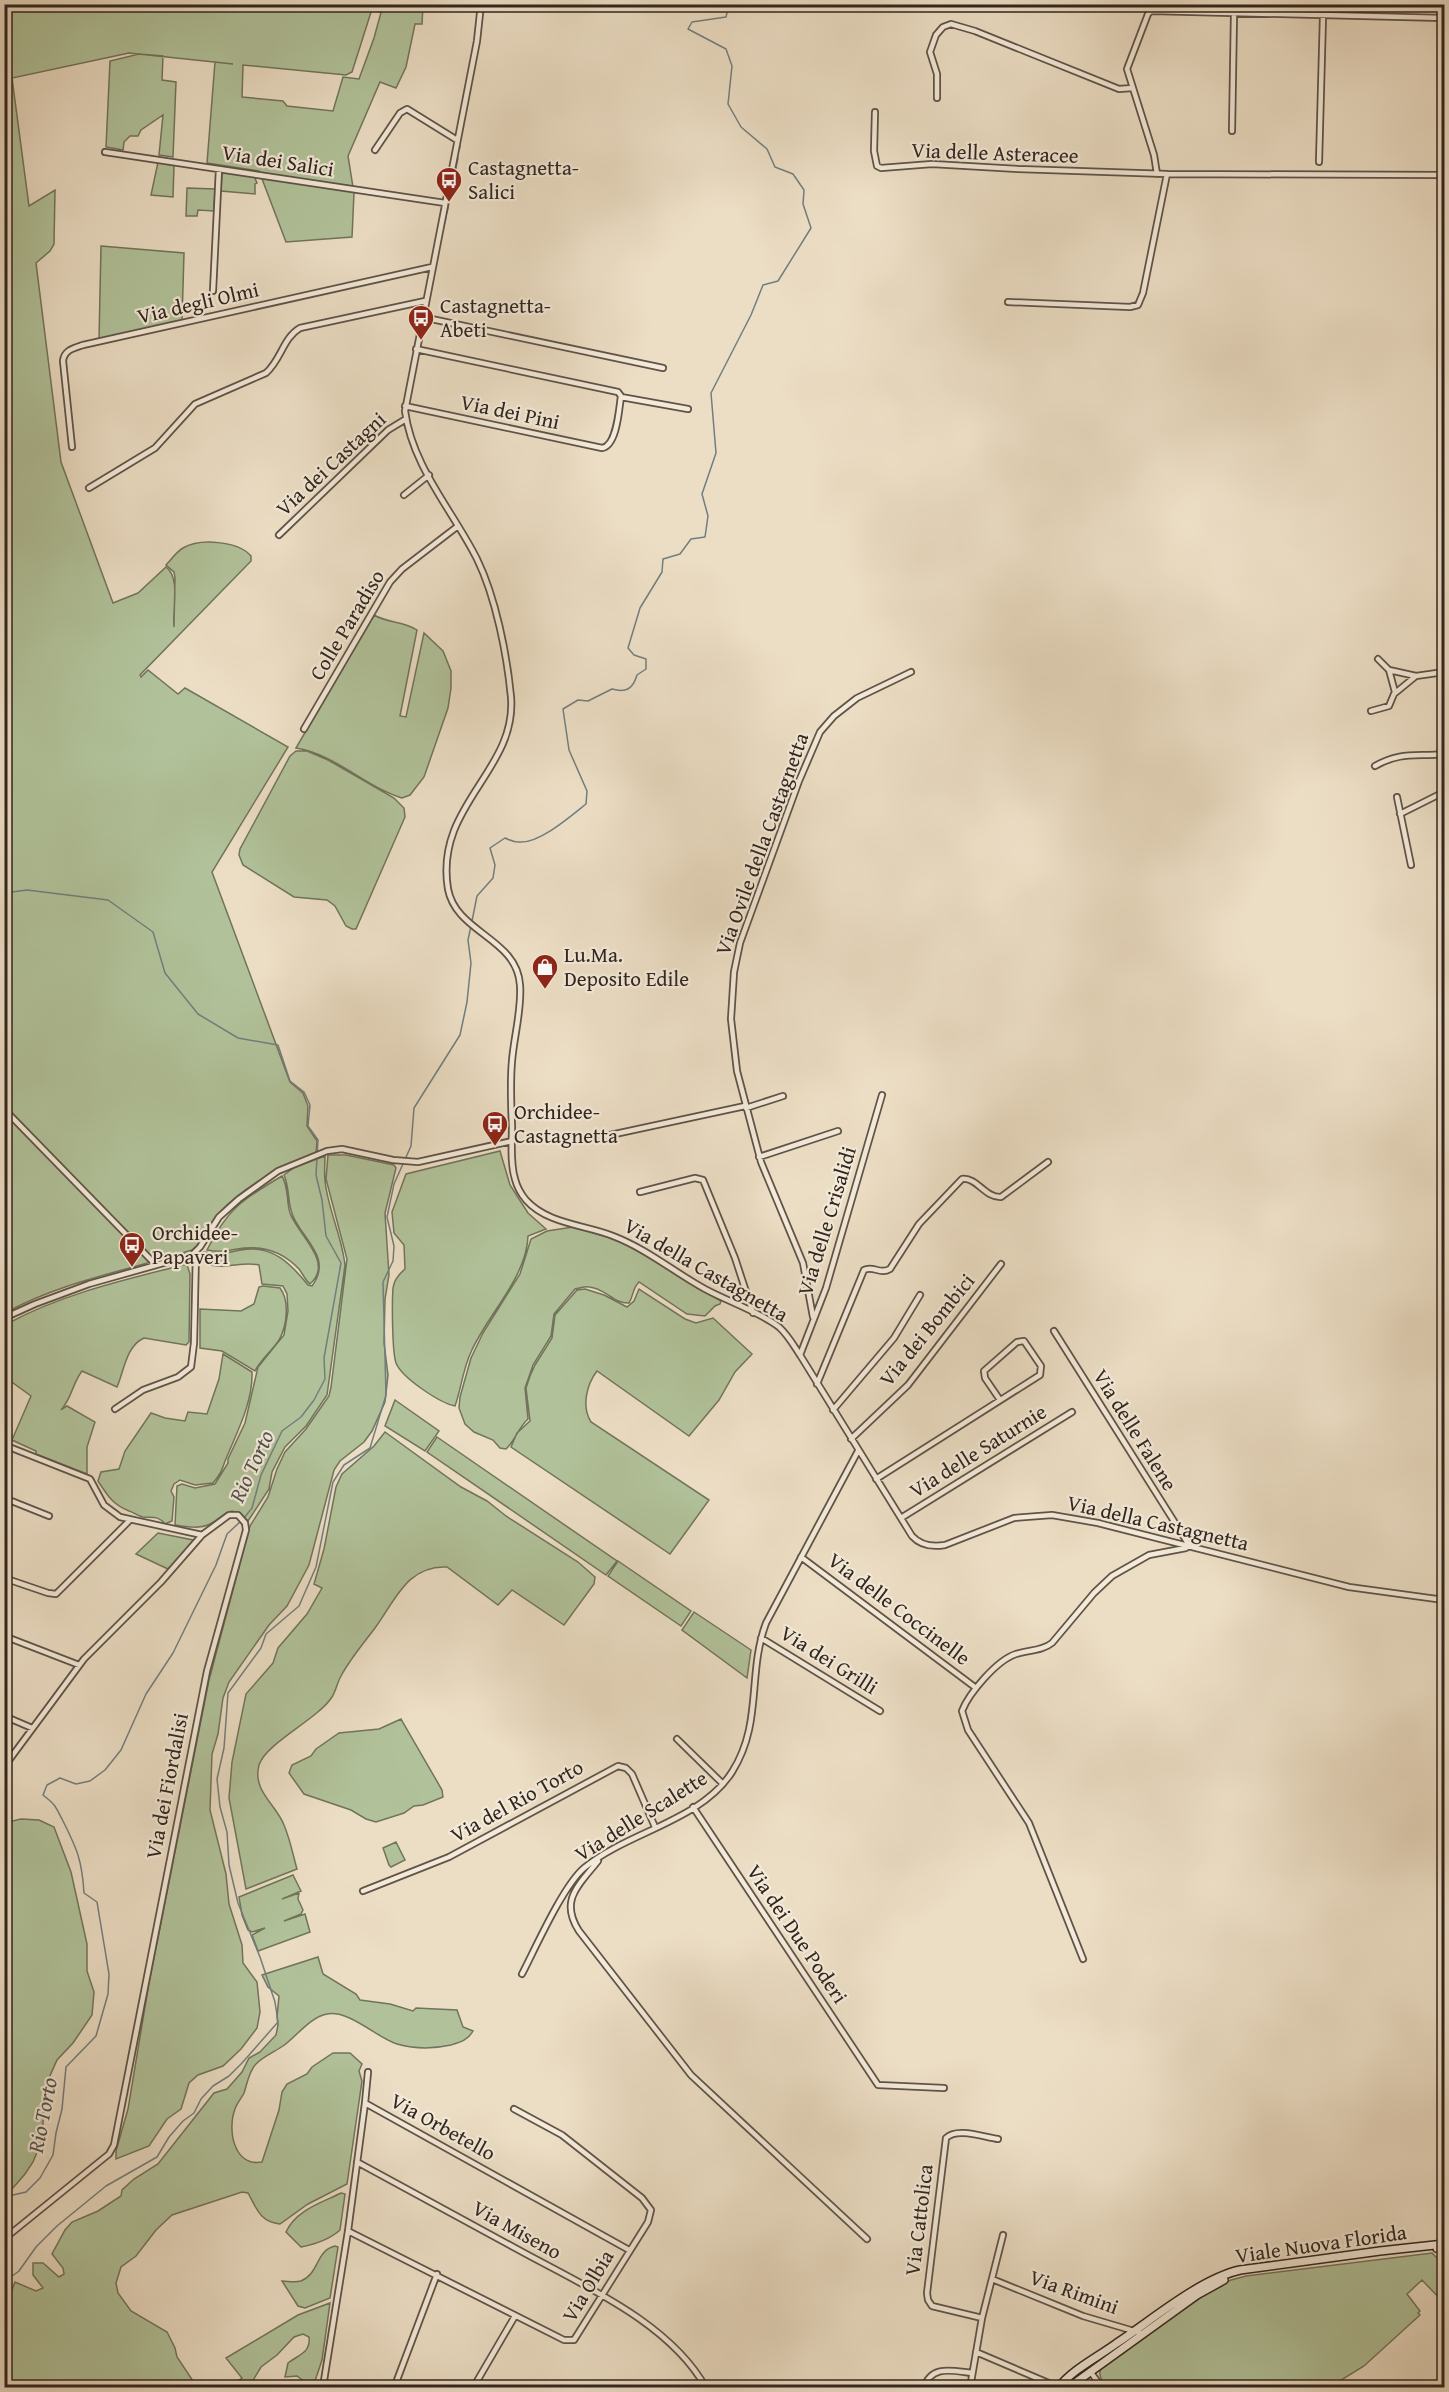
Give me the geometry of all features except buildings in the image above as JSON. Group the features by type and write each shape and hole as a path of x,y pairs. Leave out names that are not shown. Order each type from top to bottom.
{"street":[{"name":"Via della Castagnetta","path":"480,4 479,32 405,406 412,443 476,559 492,602 508,678 512,711 510,729 504,745 466,804 450,840 447,865 448,890 453,905 466,922 508,954 520,979 512,1067 512,1141 516,1183 525,1198 550,1216 633,1244 700,1286 783,1331 916,1541 933,1546 952,1543 1014,1518 1042,1514 1082,1520 1189,1545 1340,1585 1444,1600"},
{"path":"1156,174 1152,148 1132,88 1128,64 1151,11 1444,18"},
{"path":"1232,131 1234,14"},
{"path":"1319,162 1323,16"},
{"path":"937,98 937,74 930,49 938,32 944,26 951,24 975,31 1119,88 1132,88"},
{"path":"375,150 401,112 407,109 457,140"},
{"name":"Via delle Asteracee","path":"875,112 875,158 877,166 881,168 935,164 1156,174 1444,175"},
{"name":"Via dei Salici","path":"105,152 446,203"},
{"path":"213,291 219,169"},
{"path":"1008,302 1130,307 1138,305 1143,293 1167,174"},
{"name":"Via degli Olmi","path":"72,447 63,361 64,355 69,350 432,267"},
{"path":"89,488 155,448 195,404 266,373 275,363 290,336 300,328 425,301"},
{"path":"422,317 663,368"},
{"path":"416,349 617,391 621,393 621,397 688,409"},
{"name":"Via dei Pini","path":"405,406 608,447 612,440 621,397"},
{"name":"Via dei Castagni","path":"279,535 385,432 406,419"},
{"path":"404,495 429,475"},
{"name":"Colle Paradiso","path":"304,729 390,582 402,569 458,526"},
{"path":"1378,659 1389,669 1416,676 1444,672"},
{"path":"1389,669 1395,692"},
{"name":"Via Ovile della Castagnetta","path":"813,1317 802,1259 759,1157 746,1107 733,1047 731,1009 734,968 739,946 819,734 834,716 866,692 911,672"},
{"path":"1371,711 1389,706 1395,692 1416,676"},
{"path":"1375,766 1388,759 1404,755 1444,754"},
{"path":"1400,814 1444,792"},
{"path":"1397,797 1411,865"},
{"name":"Via delle Crisalidi","path":"800,1355 826,1288 882,1095"},
{"path":"601,1137 746,1107 783,1096"},
{"path":"4,1109 155,1264"},
{"path":"759,1157 838,1131"},
{"path":"4,1318 67,1291 186,1257 196,1252 217,1220 231,1205 272,1175 321,1153 342,1149 415,1162 512,1141"},
{"path":"817,1384 864,1270 870,1268 883,1272 890,1269 921,1221 962,1179 970,1179 992,1196 999,1198 1048,1162"},
{"path":"640,1192 695,1178 703,1180 735,1258 753,1313"},
{"path":"115,1409 143,1390 178,1377 191,1366 194,1343 196,1252"},
{"name":"Via dei Bombici","path":"851,1439 908,1385 1001,1264"},
{"path":"833,1410 894,1338 920,1295"},
{"name":"Via delle Falene","path":"1054,1331 1159,1499 1182,1530 1189,1545"},
{"path":"876,1479 1000,1401 1039,1376 1042,1372 1041,1366 1024,1341 1017,1342 984,1371 984,1376 1000,1401"},
{"name":"Via delle Saturnie","path":"901,1518 1072,1412"},
{"path":"4,1445 90,1479 108,1509 129,1521 202,1535"},
{"name":"Via delle Scalette","path":"522,1974 571,1883 583,1869 601,1856 693,1807 723,1784 740,1759 749,1736 761,1638 768,1619 858,1451"},
{"path":"4,1498 49,1516"},
{"name":"Via dei Fiordalisi","path":"4,1767 79,1665 161,1582 202,1535 230,1514 238,1515 245,1523 246,1530 207,1671 114,2145 108,2154 4,2239"},
{"path":"4,1578 56,1594 129,1521"},
{"path":"1083,1959 1027,1818 964,1721 963,1709 976,1688 1010,1656 1046,1647 1055,1641 1098,1589 1122,1569 1149,1555 1186,1548 1189,1545"},
{"name":"Via delle Coccinelle","path":"801,1557 976,1688"},
{"path":"4,1636 79,1665"},
{"name":"Via dei Grilli","path":"761,1638 880,1711"},
{"path":"4,1716 32,1728"},
{"path":"678,1739 723,1784"},
{"name":"Via del Rio Torto","path":"363,1891 449,1857 618,1766 626,1768 632,1774 655,1827"},
{"name":"Via dei Due Poderi","path":"693,1807 878,2085 944,2088"},
{"path":"601,1856 570,1900 570,1912 579,1931 691,2075 867,2239"},
{"path":"365,2103 368,2072"},
{"name":"Via Orbetello","path":"322,2387 348,2230 365,2103 629,2250"},
{"name":"Via Olbia","path":"348,2230 564,2340 571,2341 576,2338 649,2219 651,2211 648,2203 562,2135 514,2109"},
{"name":"Via Cattolica","path":"982,2319 932,2306 927,2293 946,2138 956,2133 998,2139"},
{"name":"Via Miseno","path":"357,2162 601,2295 631,2314 663,2338 686,2361 706,2388"},
{"path":"970,2388 982,2319 1003,2235"},
{"name":"Viale Nuova Florida","path":"1058,2387 1080,2369 1201,2287 1235,2271 1380,2251 1442,2246"},
{"name":"Viale Nuova Florida","path":"1068,2388 1078,2384 1090,2371 1197,2295 1231,2277 1442,2246"},
{"path":"394,2388 437,2274"},
{"name":"Via Rimini","path":"992,2279 1083,2316 1144,2334"},
{"path":"473,2388 515,2316"},
{"path":"976,2352 1058,2387"},
{"path":"924,2388 929,2376 938,2371 972,2373"},
{"path":"1090,2371 1102,2388"},
{"path":"322,2387 342,2385 367,2388"}],"green space":[{"path":"5,5 381,5 379,12 372,9 352,72 346,75 243,65 242,97 283,101 287,106 333,111 343,77 359,79 383,5 423,5 422,24 415,24 406,67 396,88 380,82 348,156 354,193 352,237 286,242 259,171 207,163 215,62 129,53 12,78 29,206 55,190 54,244 50,251 36,263 61,462 113,603 138,593 166,567 171,572 175,591 174,572 166,565 178,552 190,545 209,542 228,544 251,556 251,561 140,675 141,677 148,670 178,694 185,688 288,747 212,872 290,1082 303,1093 308,1106 307,1126 317,1141 316,1153 265,1178 230,1202 216,1216 200,1242 192,1250 73,1284 5,1313"},
{"path":"139,54 163,56 162,80 176,82 173,157 159,155 163,115 141,130 138,136 130,136 124,142 123,150 106,147 110,61"},
{"path":"158,162 174,165 173,197 151,195"},
{"path":"222,171 254,176 257,183 255,194 221,191"},
{"path":"187,188 215,189 214,211 198,210 197,216 186,216"},
{"path":"101,246 184,253 182,322 99,340"},
{"path":"374,615 417,630 400,716 406,717 424,633 443,651 451,671 448,708 424,777 410,795 402,798 375,786 337,763 310,751 296,748"},
{"path":"296,751 307,751 328,760 394,798 404,808 405,817 356,929 346,926 335,906 327,900 294,897 243,865 239,855 240,849 290,756"},
{"path":"500,1151 510,1185 528,1213 546,1229 528,1236 526,1251 514,1281 471,1352 455,1406 422,1389 406,1376 396,1363 392,1315 393,1288 397,1277 405,1269 404,1245 394,1233 392,1212 406,1174"},
{"path":"328,1155 346,1155 394,1165 396,1168 385,1213 389,1275 385,1299 384,1343 388,1375 385,1402 372,1431 364,1442 340,1461 334,1470 309,1565 287,1606 269,1625 229,1682 223,1698 218,1734 212,1754 210,1810 226,1874 229,1904 242,1945 243,1963 257,1982 260,2012 257,2028 241,2049 223,2066 198,2075 189,2083 181,2109 167,2119 149,2146 116,2159 116,2151 128,2109 149,1983 209,1680 250,1526 268,1497 285,1452 306,1429 329,1396 331,1387 347,1259 326,1179"},
{"path":"325,1156 327,1192 345,1265 327,1395 306,1426 285,1447 272,1472 269,1489 248,1521 233,1511 202,1527 175,1525 177,1486 182,1484 195,1488 215,1484 228,1463 245,1423 258,1367 284,1335 288,1311 287,1294 283,1286 262,1284 259,1265 215,1266 202,1261 204,1252 262,1250 280,1257 308,1285 312,1286 318,1276 318,1258 293,1216 284,1175 295,1167"},
{"path":"282,1176 286,1185 290,1213 317,1257 317,1275 310,1284 293,1263 274,1252 252,1248 207,1250 222,1224 237,1206"},
{"path":"573,1227 614,1239 631,1247 721,1301 705,1316 687,1314 639,1282 629,1303 619,1301 595,1288 575,1289 554,1314 551,1336 533,1365 525,1388 528,1419 509,1446 506,1449 500,1448 493,1440 474,1432 465,1424 459,1408 471,1358 483,1333 520,1274 531,1239 547,1231"},
{"path":"187,1265 190,1274 189,1342 186,1345 144,1338 129,1353 117,1387 82,1371 68,1401 61,1410 67,1406 95,1422 87,1447 87,1474 36,1454 36,1451 12,1440 31,1396 5,1377 5,1325 69,1297"},
{"path":"259,1287 280,1288 285,1300 286,1314 279,1340 255,1371 222,1351 200,1348 200,1309 241,1311 254,1304"},
{"path":"585,1289 604,1295 627,1307 634,1301 639,1289 685,1319 696,1323 713,1318 752,1354 735,1372 719,1400 689,1436 597,1371 590,1382 586,1395 586,1409 591,1422 709,1500 670,1554 511,1447 517,1433 530,1421 526,1388 535,1365 552,1338 555,1315 577,1290"},
{"path":"223,1354 252,1372 252,1382 244,1414 217,1479 213,1483 195,1485 180,1480 174,1484 171,1491 174,1497 172,1521 165,1524 157,1518 141,1516 118,1505 98,1481 101,1472 119,1469 125,1451 151,1413 185,1421 188,1412 207,1414 219,1379"},
{"path":"395,1400 439,1431 425,1451 385,1426"},
{"path":"385,1432 461,1487 487,1501 506,1516 578,1562 595,1577 594,1584 564,1625 512,1590 498,1605 447,1567 433,1568 412,1578 396,1596 348,1664 332,1697 316,1714 271,1748 259,1765 259,1782 284,1825 297,1869 246,1889 229,1798 232,1762 246,1694 273,1663 278,1648 307,1614 322,1588 314,1584 324,1549 336,1487 342,1474 374,1446"},
{"path":"437,1437 617,1561 606,1575 427,1452"},
{"path":"158,1533 194,1542 168,1569 136,1554"},
{"path":"618,1561 691,1611 681,1626 608,1576"},
{"path":"694,1612 751,1650 747,1678 682,1630"},
{"path":"401,1719 442,1790 443,1797 376,1822 351,1810 304,1794 289,1773 292,1765 311,1756 316,1749 339,1733 379,1729"},
{"path":"21,1819 39,1820 54,1827 71,1872 87,1944 87,1971 94,1992 92,2015 73,2043 57,2060 45,2087 42,2140 33,2162 12,2189 5,2193 4,1823"},
{"path":"396,1842 405,1860 391,1867 383,1848"},
{"path":"293,1875 301,1891 282,1899 299,1893 298,1899 303,1910 301,1914 284,1921 305,1914 310,1932 258,1951 252,1935 265,1928 252,1932 248,1930 242,1915 239,1897"},
{"path":"318,1957 323,1974 356,1994 360,2000 390,2004 413,2011 416,2008 457,2010 463,2027 473,2031 466,2039 451,2045 431,2048 410,2047 389,2041 345,2016 327,2014 309,2023 283,2046 261,2059 254,2067 235,2109 232,2127 239,2153 252,2162 262,2162 279,2110 282,2092 287,2084 307,2074 312,2067 333,2053 350,2053 362,2064 359,2071 362,2081 347,2184 308,2204 280,2224 263,2218 248,2193 242,2192 172,2215 156,2230 136,2256 121,2267 116,2283 118,2293 131,2311 167,2332 177,2357 197,2387 5,2387 5,2299 15,2282 36,2291 43,2288 33,2275 33,2263 43,2263 59,2277 64,2274 63,2268 52,2254 72,2222 98,2211 121,2196 122,2190 134,2179 158,2164 214,2093 227,2089 242,2072 249,2058 260,2052 276,2035 279,1996 268,1987 262,1975"},
{"path":"341,2193 345,2194 340,2230 336,2233 322,2241 301,2247 286,2232 290,2224 303,2213"},
{"path":"335,2246 338,2247 330,2298 305,2308 298,2306 282,2281 298,2282 307,2278 324,2252"},
{"path":"1432,2253 1444,2265 1444,2303 1422,2280 1407,2294 1420,2311 1418,2313 1420,2315 1364,2366 1330,2387 1107,2388 1101,2379 1100,2370 1104,2364 1212,2290 1231,2280 1246,2276"},
{"path":"330,2303 322,2360 313,2387 299,2387 305,2382 297,2376 285,2377 288,2363 308,2347 309,2337 303,2334 294,2337 277,2355 261,2367 249,2387 229,2387 242,2378 226,2358 298,2315"}],"waterway":[{"path":"472,921 477,896 493,878 495,865 490,848 505,838 519,842 536,839 586,804 587,791 569,750 563,709 578,700 588,701 612,689 628,689 637,675 646,669 646,659 634,655 628,648 640,608 662,572 663,559 680,554 691,539 705,537 708,516 702,494 716,453 711,393 751,315 763,285 778,281 811,228 803,204 804,190 793,174 775,167 767,149 741,127 728,104 732,66 726,49 688,29 692,22 726,17 729,4"},
{"path":"451,192 458,158"},
{"path":"447,213 450,197"},
{"path":"445,222 446,217"},
{"name":"Rio Torto","path":"4,893 27,890 108,900 153,932 165,973 198,1014 238,1038 278,1045 290,1081 304,1092 310,1105 308,1126 318,1140 316,1175 322,1200 326,1236 341,1263 324,1358 325,1379 314,1400 301,1417 282,1431 261,1475 252,1508 244,1518"},
{"path":"4,2282 19,2271 36,2247 57,2226 106,2186 157,2157 169,2137 183,2121 194,2113 201,2099 213,2086 229,2076 278,2022 275,2002 260,1957 238,1903 229,1865 227,1832 220,1807 217,1779 224,1748 228,1693 261,1648 266,1634 299,1606 316,1567 333,1482 344,1465 370,1448 386,1395 383,1282 393,1261 394,1246 387,1217 394,1184 411,1146 414,1108 460,1035 467,1002 471,963 468,940 471,926"},
{"name":"Rio Torto","path":"4,2203 13,2195 26,2192 40,2178 53,2155 62,2109 66,2067 96,2036 108,1994 109,1974 97,1902 84,1893 82,1872 75,1847 57,1809 43,1795 47,1785 60,1778 76,1784 90,1781 105,1770 121,1750 146,1694 173,1653 216,1565 227,1534 241,1521"}],"place":[{"name":"Castagnetta- Salici","path":"449,203"},
{"name":"Castagnetta- Abeti","path":"421,341"},
{"name":"Lu.Ma. Deposito Edile","path":"545,990"},
{"name":"Orchidee- Castagnetta","path":"495,1147"},
{"name":"Orchidee- Papaveri","path":"132,1268"}]}
